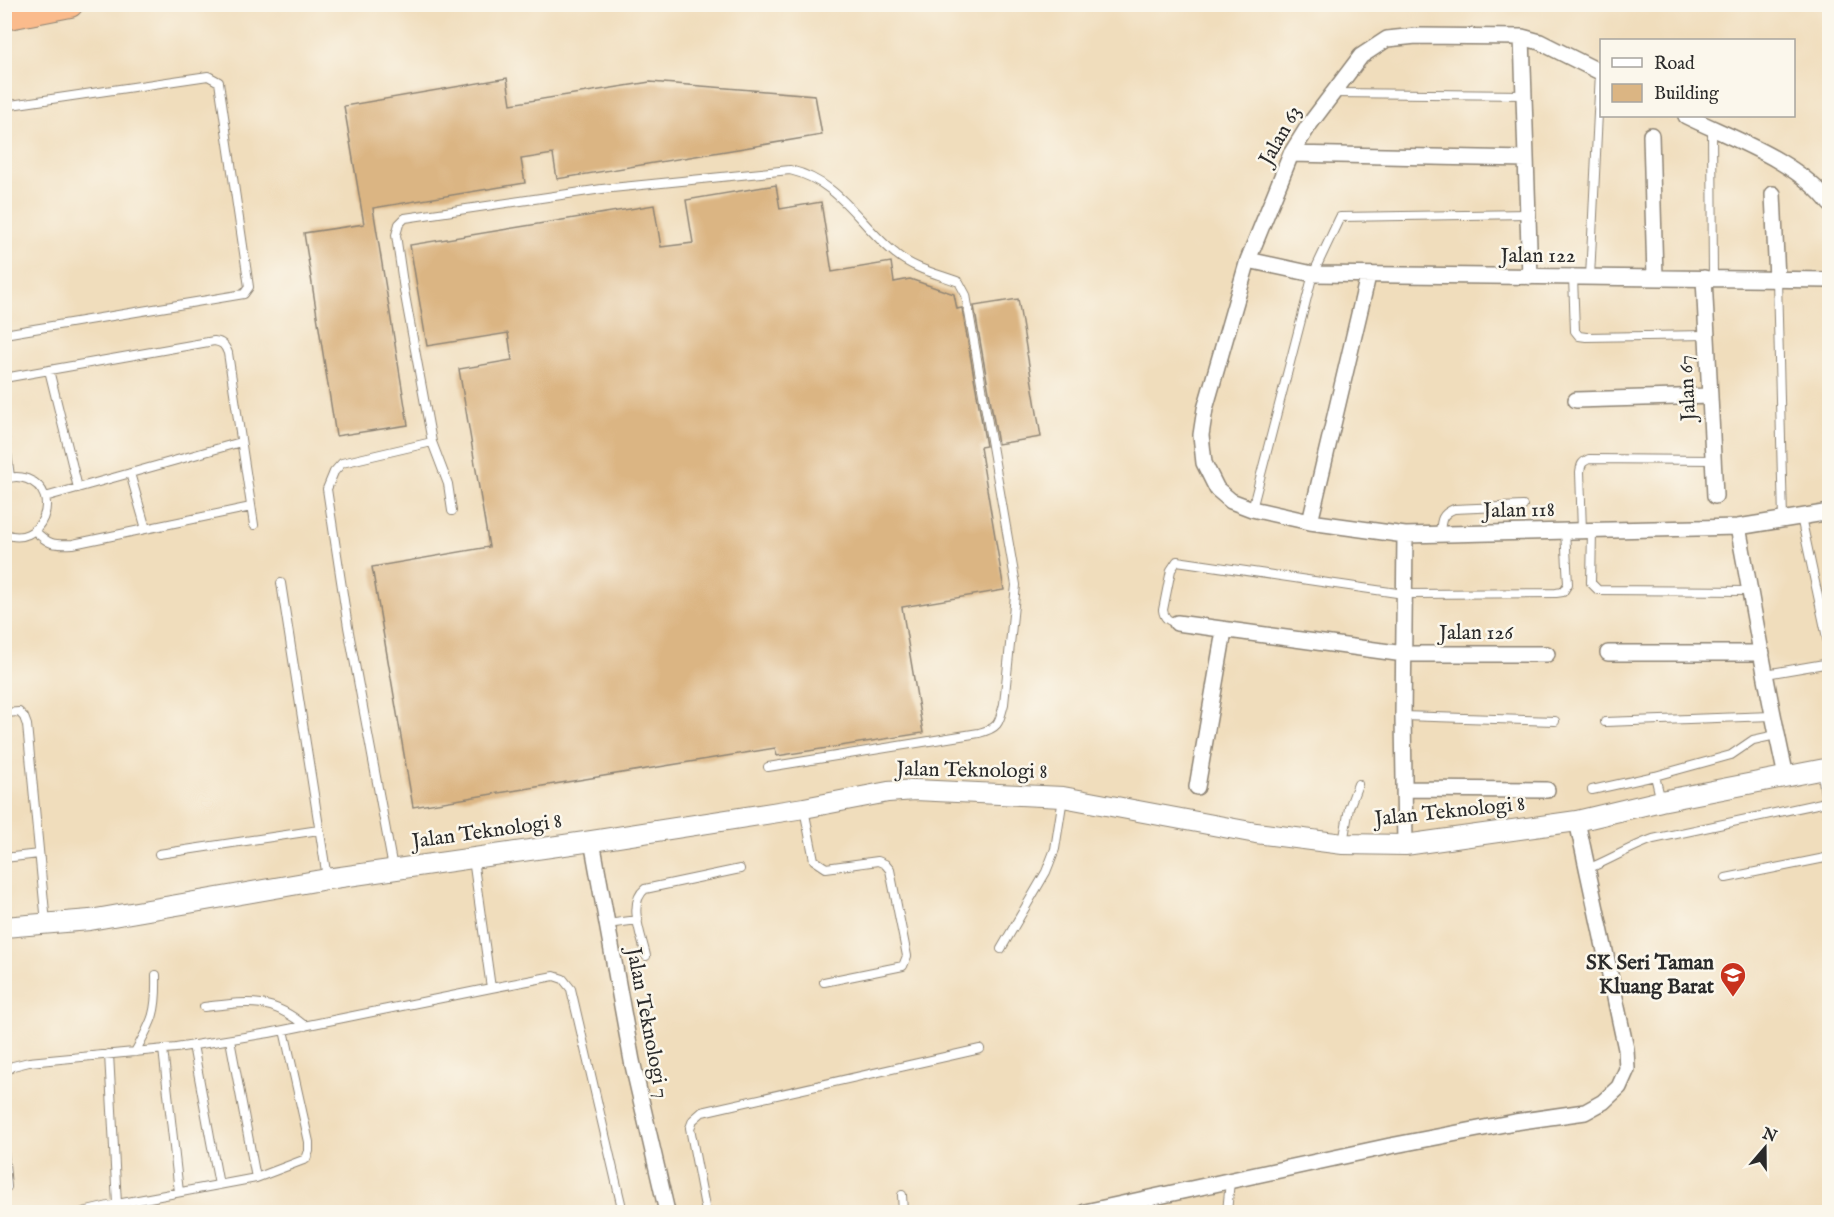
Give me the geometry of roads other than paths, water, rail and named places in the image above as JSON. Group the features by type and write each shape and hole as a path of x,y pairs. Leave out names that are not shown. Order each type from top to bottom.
{"highway":[{"path":"4,17 69,4"}],"street":[{"name":"Jalan 63","path":"1217,489 1204,463 1202,435 1205,409 1248,260 1291,154 1309,125 1362,56 1387,39 1416,36 1522,37 1540,42 1600,72"},
{"path":"1522,37 1530,277"},
{"path":"1688,117 1771,157 1809,181 1830,204"},
{"path":"1651,135 1655,278"},
{"path":"1291,154 1526,159"},
{"path":"1773,194 1777,279"},
{"name":"Jalan 122","path":"1248,260 1313,274 1368,276 1830,280"},
{"path":"1310,522 1368,276"},
{"name":"Jalan 67","path":"1709,278 1707,335 1715,496"},
{"path":"1576,400 1710,396"},
{"name":"Jalan 118","path":"1217,489 1231,501 1252,509 1310,522 1405,535 1738,527 1830,512"},
{"path":"1738,527 1772,716 1786,776"},
{"path":"1405,535 1403,716 1406,844"},
{"name":"Jalan 126","path":"1178,623 1404,654 1547,654"},
{"path":"1197,787 1224,631"},
{"path":"1608,653 1761,653"},
{"name":"Jalan Teknologi 8","path":"4,927 90,920 327,879 592,841 804,808 888,792 915,790 1063,797 1256,833 1342,844 1406,844 1576,821 1661,801 1826,769"},
{"path":"1404,789 1547,790"},
{"path":"1085,1212 1390,1146 1515,1122 1585,1112 1603,1102 1619,1087 1627,1069 1626,1049 1576,821"},
{"name":"Jalan Teknologi 7","path":"592,841 632,1061 667,1212"}],"lane":[{"path":"4,106 208,76 214,78 219,82 249,287 244,294 4,334"},
{"path":"1590,277 1600,91"},
{"path":"1333,93 1524,95"},
{"path":"1709,278 1712,128"},
{"path":"452,511 448,484 432,442 406,301 396,235 399,224 405,218 602,189 790,170 806,174 829,187 895,254 909,264 959,282 966,295 1016,585 1005,704 999,723 991,730 979,734 768,767"},
{"path":"1252,509 1313,274 1340,218 1528,214"},
{"path":"1573,277 1575,331 1579,336 1707,335"},
{"path":"1777,279 1783,520"},
{"path":"4,378 214,341 221,342 228,353 254,525"},
{"path":"50,370 78,488"},
{"path":"4,430 8,479 22,477 32,480 40,487 47,507 45,518 34,530 20,536 4,533"},
{"path":"45,497 241,442"},
{"path":"393,869 348,627 327,489 334,472 342,463 432,442"},
{"path":"1713,460 1589,459 1581,464 1591,583 1598,590 1750,591"},
{"path":"130,473 146,529"},
{"path":"1440,534 1441,518 1446,512 1454,509 1523,506"},
{"path":"34,530 45,541 56,545 73,544 251,507"},
{"path":"1802,517 1830,652"},
{"path":"1178,623 1169,621 1164,616 1163,610 1171,570 1177,561 1404,594 1556,593 1563,592 1568,584 1565,531"},
{"path":"281,583 327,879"},
{"path":"1766,674 1830,663"},
{"path":"4,713 19,712 27,725 46,924"},
{"path":"1403,716 1555,721"},
{"path":"1605,722 1772,716"},
{"path":"1592,790 1655,776 1731,755 1753,740 1776,735"},
{"path":"1826,769 1826,802 1830,831"},
{"path":"1655,776 1661,801"},
{"path":"1342,844 1349,808 1358,784"},
{"path":"1001,949 1046,872 1055,849 1063,797"},
{"path":"1587,869 1630,847 1653,839 1826,802"},
{"path":"804,808 814,860 819,866 826,868 878,861 890,870 907,956 903,966 824,982"},
{"path":"159,854 319,830"},
{"path":"4,858 39,854"},
{"path":"1726,878 1830,858"},
{"path":"473,859 491,988"},
{"path":"646,956 636,904 640,893 645,889 740,869"},
{"path":"607,924 638,920"},
{"path":"135,1052 154,1017 157,1004 156,975"},
{"path":"4,1073 13,1066 29,1062 230,1040 554,976 563,979 571,989 623,1212"},
{"path":"204,1007 252,1002 291,1014 305,1026"},
{"path":"84,1212 256,1178 306,1159 309,1142 284,1030"},
{"path":"230,1040 256,1178"},
{"path":"193,1045 219,1185"},
{"path":"163,1049 179,1192"},
{"path":"706,1212 690,1128 693,1120 702,1112 980,1049"},
{"path":"109,1054 117,1204"},
{"path":"4,1152 7,1187"},
{"path":"1227,1212 1230,1181"},
{"path":"902,1195 903,1212"}],"place":[{"name":"SK Seri Taman Kluang Barat","path":"1733,998"}]}
